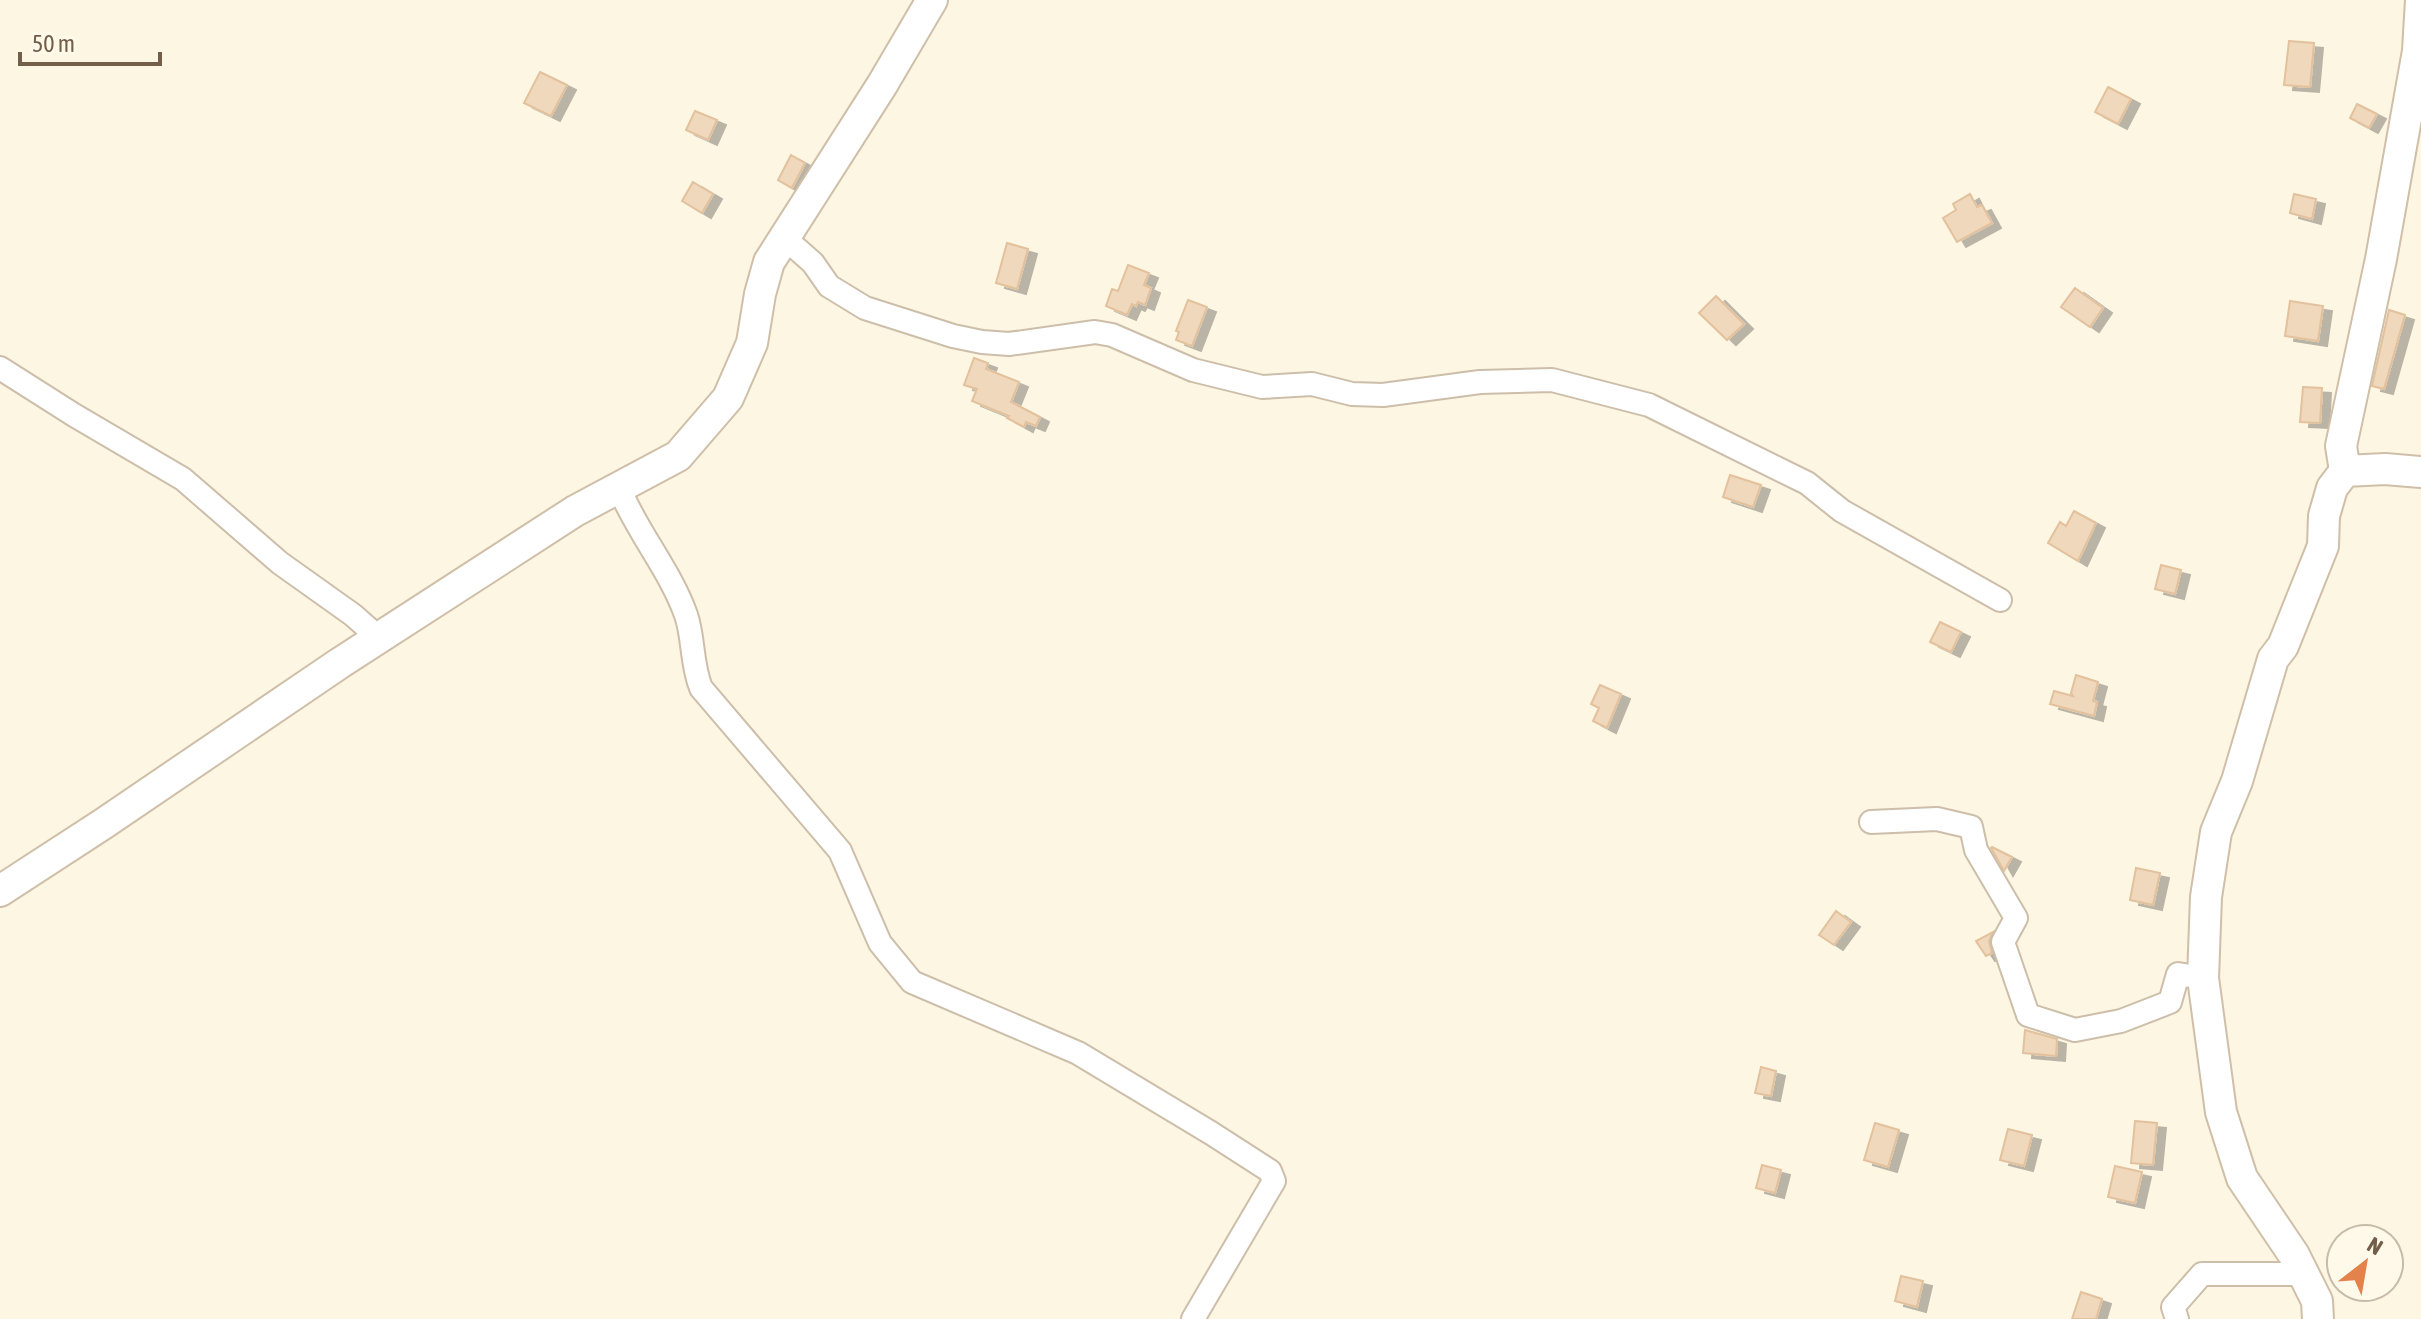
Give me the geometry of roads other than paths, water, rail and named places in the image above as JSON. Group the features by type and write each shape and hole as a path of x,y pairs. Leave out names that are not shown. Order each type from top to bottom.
{"main road":[{"path":"0,891 575,511 678,456 728,398 752,343 769,262 882,85 932,0"},
{"path":"2318,1319 2317,1301 2294,1255 2242,1178 2221,1112 2203,978 2206,897 2216,832 2237,781 2273,659 2283,646 2323,546 2324,516 2332,488 2345,471 2341,446 2381,259 2418,51 2421,0"},
{"path":"2345,471 2385,469 2421,472"}],"street":[{"path":"781,243 796,248 813,263 829,286 865,308 982,342 1009,344 1095,332 1112,335 1193,370 1262,387 1312,384 1352,394 1383,395 1480,382 1552,380 1649,405 1807,483 1842,511 2000,600"},
{"path":"0,368 183,479 280,563 353,615 379,638"},
{"path":"619,488 631,517 687,618 694,669 701,688 840,851 880,943 912,982 1078,1053 1270,1171 1274,1181 1193,1319"},
{"path":"1871,822 1937,819 1971,827 1976,850 2016,918 2003,942 2028,1015 2075,1030 2121,1021 2170,1002 2178,974 2203,978"},
{"path":"2177,1319 2173,1307 2202,1274 2303,1274"}]}
